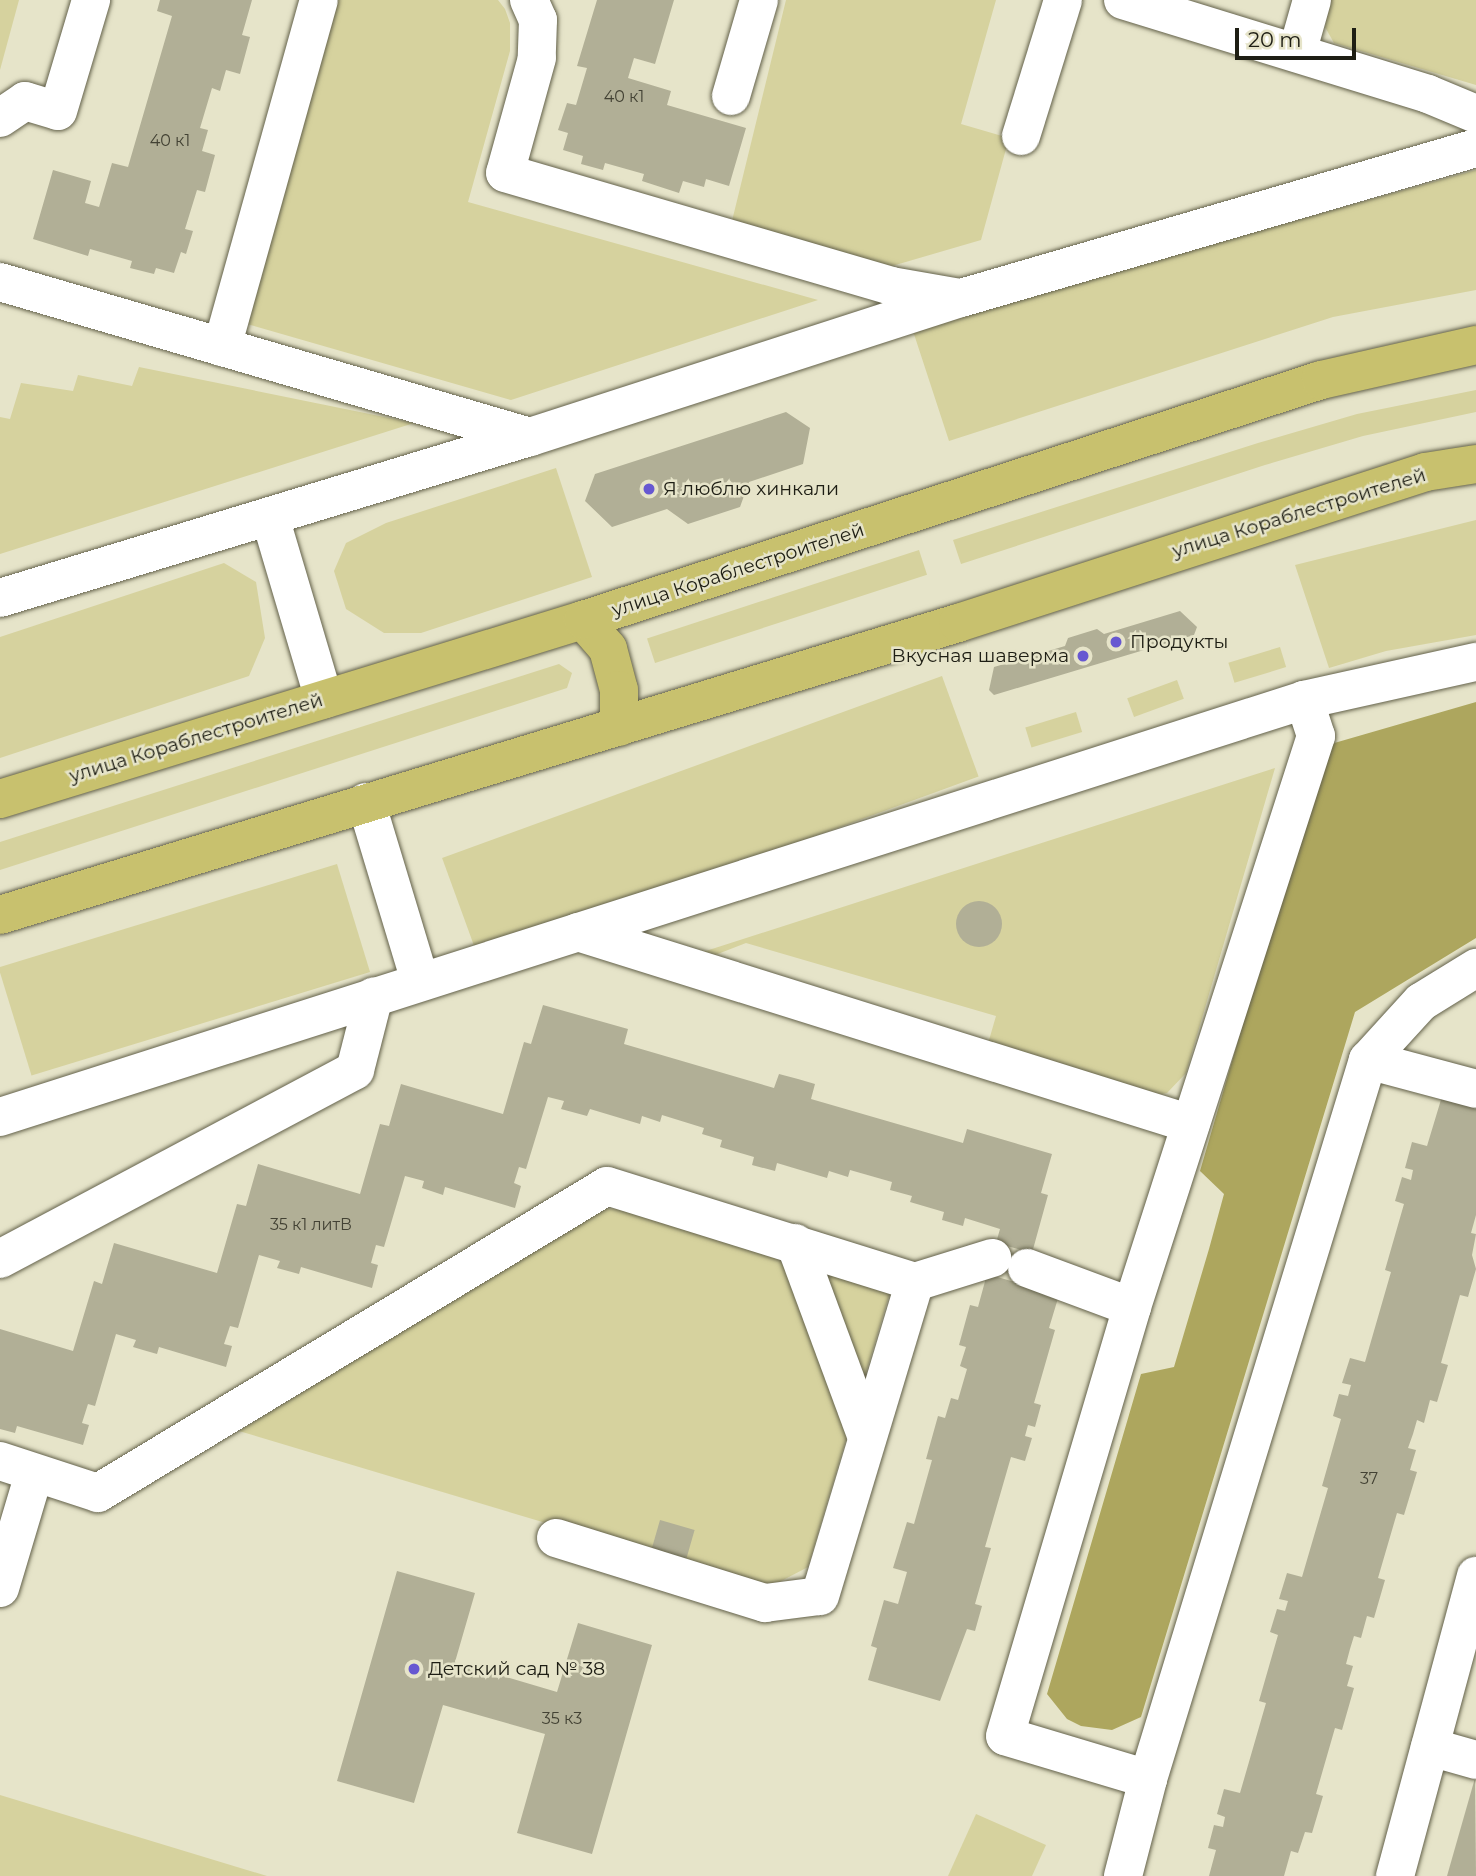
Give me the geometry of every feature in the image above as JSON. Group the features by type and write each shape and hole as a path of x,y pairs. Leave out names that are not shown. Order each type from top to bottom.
{"main road":[{"name":"улица Кораблестроителей","path":"0,799 583,620 1321,380 1476,345"},
{"name":"улица Кораблестроителей","path":"0,915 619,727 1425,472 1476,464"},
{"path":"583,620 608,649 619,690 619,727"}],"street":[{"path":"0,118 25,101 58,111 91,0"},
{"path":"222,347 319,0"},
{"path":"529,0 538,20 537,58 505,173 891,286 961,298"},
{"path":"731,96 759,0"},
{"path":"1021,136 1063,0"},
{"path":"1123,0 1297,53 1476,114"},
{"path":"1297,53 1312,0"},
{"path":"0,598 530,437 961,298 1476,148"},
{"path":"0,282 530,437"},
{"path":"270,517 324,699"},
{"path":"0,1117 1304,700 1476,662"},
{"path":"1148,1779 1005,1736 1132,1307 1316,736 1304,700"},
{"path":"366,802 420,981"},
{"path":"578,932 1191,1124"},
{"path":"1123,1876 1148,1779 1368,1060 1421,1002 1476,968"},
{"path":"0,1259 355,1070 374,996"},
{"path":"1368,1060 1476,1089"},
{"path":"0,1588 17,1467 98,1493 607,1186 915,1282 1009,1263 1132,1307"},
{"path":"794,1243 866,1435"},
{"path":"556,1538 765,1603 820,1596 866,1435 915,1282"},
{"path":"1395,1876 1476,1576"},
{"path":"1430,1747 1476,1760"}],"shaded area":[{"path":"0,0 19,0 0,70"},
{"path":"328,0 498,0 505,9 510,23 510,51 468,202 818,300 511,400 247,324"},
{"path":"786,0 996,0 961,124 1009,138 981,240 892,266 731,225"},
{"path":"1331,0 1476,0 1476,85 1334,43 1325,27"},
{"path":"1476,170 1476,290 1333,317 949,441 912,328"},
{"path":"139,367 414,423 0,554 0,417 10,419 21,383 73,391 78,375 132,386"},
{"path":"1476,390 1476,412 1363,436 1265,465 961,564 953,540 1357,414"},
{"path":"556,468 592,577 421,633 384,633 346,609 334,571 346,543 386,523"},
{"path":"1476,520 1476,635 1386,651 1329,668 1295,565"},
{"path":"919,550 927,575 655,663 647,638"},
{"path":"224,563 256,582 265,638 249,676 0,758 0,637"},
{"path":"1280,647 1286,667 1234,683 1228,663"},
{"path":"559,664 572,673 567,688 0,870 0,842"},
{"path":"942,676 979,777 479,959 442,858"},
{"path":"1177,680 1184,699 1134,717 1127,698"},
{"path":"1476,702 1476,938 1355,1012 1141,1717 1112,1730 1081,1726 1067,1719 1047,1694 1141,1374 1174,1367 1209,1249 1224,1194 1200,1171 1324,746"},
{"path":"1076,712 1082,732 1031,748 1025,727"},
{"path":"1275,768 1186,1073 1167,1093 1158,1095 987,1047 996,1016 746,943 697,962 684,958"},
{"path":"337,864 370,972 32,1076 0,967"},
{"path":"603,1209 645,1210 891,1289 808,1567 766,1589 239,1431"},
{"path":"0,1795 267,1876 0,1876"},
{"path":"976,1814 1046,1845 1032,1876 948,1876"}],"building":[{"path":"160,0 252,0 242,35 250,37 240,74 226,70 220,91 212,88 200,128 208,130 202,151 215,155 205,192 197,190 185,229 193,231 186,254 181,252 174,273 156,268 154,274 130,268 132,261 90,249 88,256 33,239 53,170 91,181 85,203 99,207 112,163 128,167 172,16 157,11"},
{"path":"597,0 674,0 655,64 634,58 628,78 671,91 667,105 746,128 729,186 706,179 704,187 683,181 679,193 642,181 644,174 605,163 603,170 581,164 583,156 563,150 568,133 558,130 567,103 576,105 587,68 577,66"},
{"path":"786,412 810,428 803,464 749,482 740,507 688,524 667,509 612,527 585,501 595,474"},
{"path":"1180,611 1197,627 1194,635 994,695 989,690 994,667 1065,646 1068,638 1097,629 1104,634"},
{"path":"979,901 995,908 1002,924 995,940 979,947 963,940 956,924 963,908"},
{"path":"543,1005 628,1029 624,1044 774,1088 779,1074 815,1084 811,1099 963,1143 967,1129 1052,1154 1041,1193 1048,1195 1032,1253 996,1243 1000,1229 965,1218 963,1226 942,1220 944,1212 910,1202 912,1196 890,1190 892,1182 850,1170 848,1177 829,1171 827,1178 777,1163 775,1171 752,1165 754,1157 720,1147 722,1140 702,1134 704,1128 662,1115 660,1122 642,1116 640,1124 590,1109 587,1116 561,1109 564,1101 548,1097 526,1169 519,1167 514,1183 521,1186 515,1208 445,1187 443,1195 422,1188 424,1181 405,1176 384,1247 376,1245 371,1263 378,1265 372,1288 301,1267 299,1274 277,1268 280,1261 259,1255 238,1328 230,1326 224,1344 232,1346 226,1367 159,1347 157,1354 133,1347 136,1340 116,1334 95,1406 88,1404 82,1423 89,1425 83,1445 17,1426 15,1433 0,1429 0,1329 73,1351 94,1281 102,1284 114,1243 217,1273 237,1204 246,1206 258,1164 360,1194 380,1124 389,1126 401,1084 503,1114 524,1042 531,1044"},
{"path":"1443,1093 1476,1103 1476,1215 1471,1233 1476,1234 1472,1255 1476,1269 1468,1297 1460,1295 1441,1363 1448,1365 1437,1402 1430,1400 1424,1423 1417,1420 1408,1448 1416,1450 1410,1470 1417,1472 1404,1515 1397,1513 1378,1578 1385,1580 1374,1618 1367,1616 1361,1638 1354,1636 1350,1649 1346,1664 1353,1666 1347,1686 1354,1688 1342,1730 1335,1728 1316,1794 1323,1796 1312,1833 1305,1832 1298,1853 1291,1851 1284,1876 1209,1876 1216,1850 1208,1848 1214,1825 1223,1827 1225,1817 1217,1814 1224,1789 1240,1793 1266,1703 1259,1701 1278,1635 1270,1632 1277,1609 1285,1611 1288,1601 1279,1599 1287,1573 1302,1577 1328,1488 1322,1486 1341,1419 1333,1416 1339,1394 1348,1396 1351,1385 1342,1383 1350,1358 1365,1362 1391,1272 1385,1270 1404,1204 1395,1201 1402,1177 1411,1180 1413,1170 1405,1168 1412,1142 1427,1146"},
{"path":"987,1274 1059,1295 1049,1328 1055,1330 1034,1403 1041,1405 1035,1427 1028,1425 1025,1436 1032,1438 1025,1461 1011,1457 985,1547 991,1548 975,1604 982,1606 975,1631 967,1629 940,1701 868,1680 877,1648 871,1646 884,1600 898,1604 907,1572 893,1568 907,1522 914,1524 932,1460 926,1459 938,1416 945,1418 951,1398 958,1400 967,1369 960,1366 966,1347 959,1345 970,1305 978,1307"},
{"path":"660,1520 695,1530 686,1560 651,1550"},
{"path":"397,1571 475,1593 455,1662 557,1692 578,1623 652,1645 592,1854 517,1833 545,1734 443,1705 414,1803 337,1781"},
{"path":"1475,1778 1476,1876 1447,1876"}],"place":[{"name":"Я люблю хинкали","path":"649,489"},
{"name":"Продукты","path":"1116,642"},
{"name":"Вкусная шаверма","path":"1083,656"},
{"name":"Детский сад № 38","path":"414,1669"}]}
